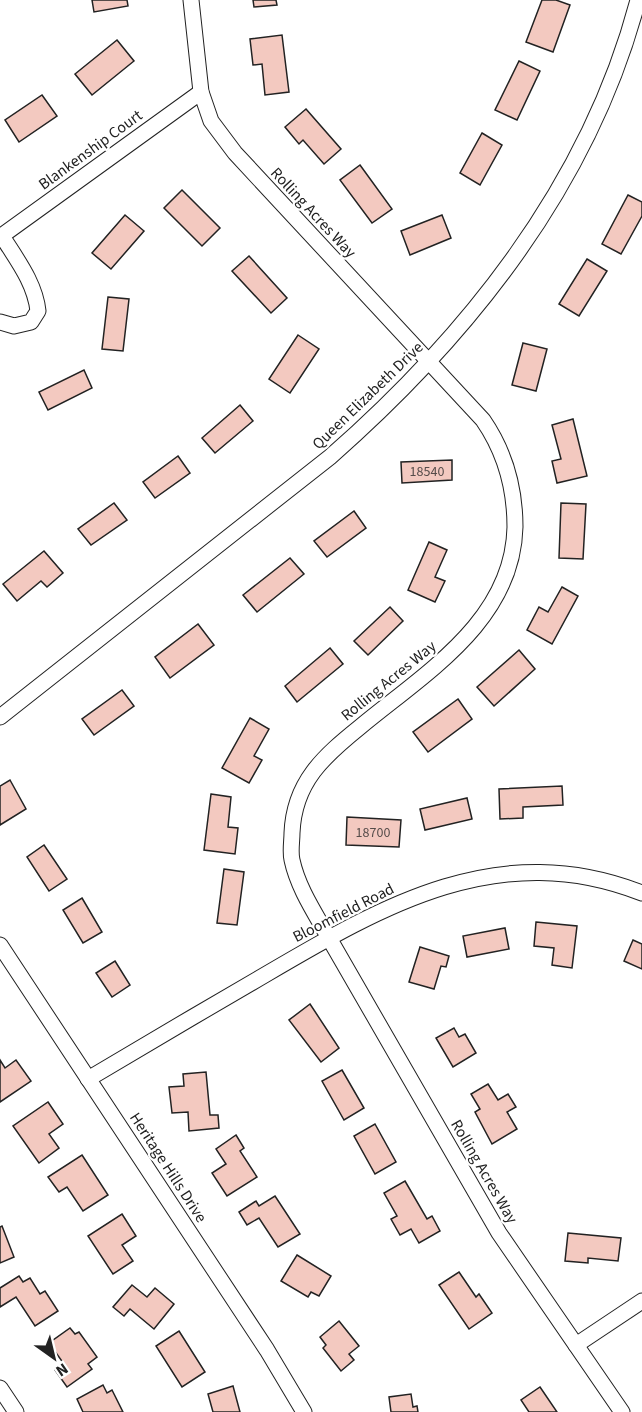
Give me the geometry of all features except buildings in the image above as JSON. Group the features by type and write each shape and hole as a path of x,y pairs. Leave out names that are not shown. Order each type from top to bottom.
{"street":[{"name":"Rolling Acres Way","path":"190,0 201,92 211,121 235,153 483,420 494,437 509,474 515,501 514,543 507,577 487,615 458,646 325,756 306,780 293,818 291,858 302,890 328,938 500,1233 622,1412"},
{"name":"Queen Elizabeth Drive","path":"0,717 330,457 376,416 429,363 482,301 551,200 583,142 612,80 638,0"},
{"name":"Blankenship Court","path":"0,322 14,326 30,322 38,311 36,296 27,276 1,237 201,92"},
{"name":"Bloomfield Road","path":"88,1078 328,938 384,908 433,890 478,878 529,873 588,878 642,893"},
{"name":"Heritage Hills Drive","path":"0,945 267,1350 304,1412"},
{"path":"576,1345 642,1301"},
{"path":"0,1388 16,1412"}]}
